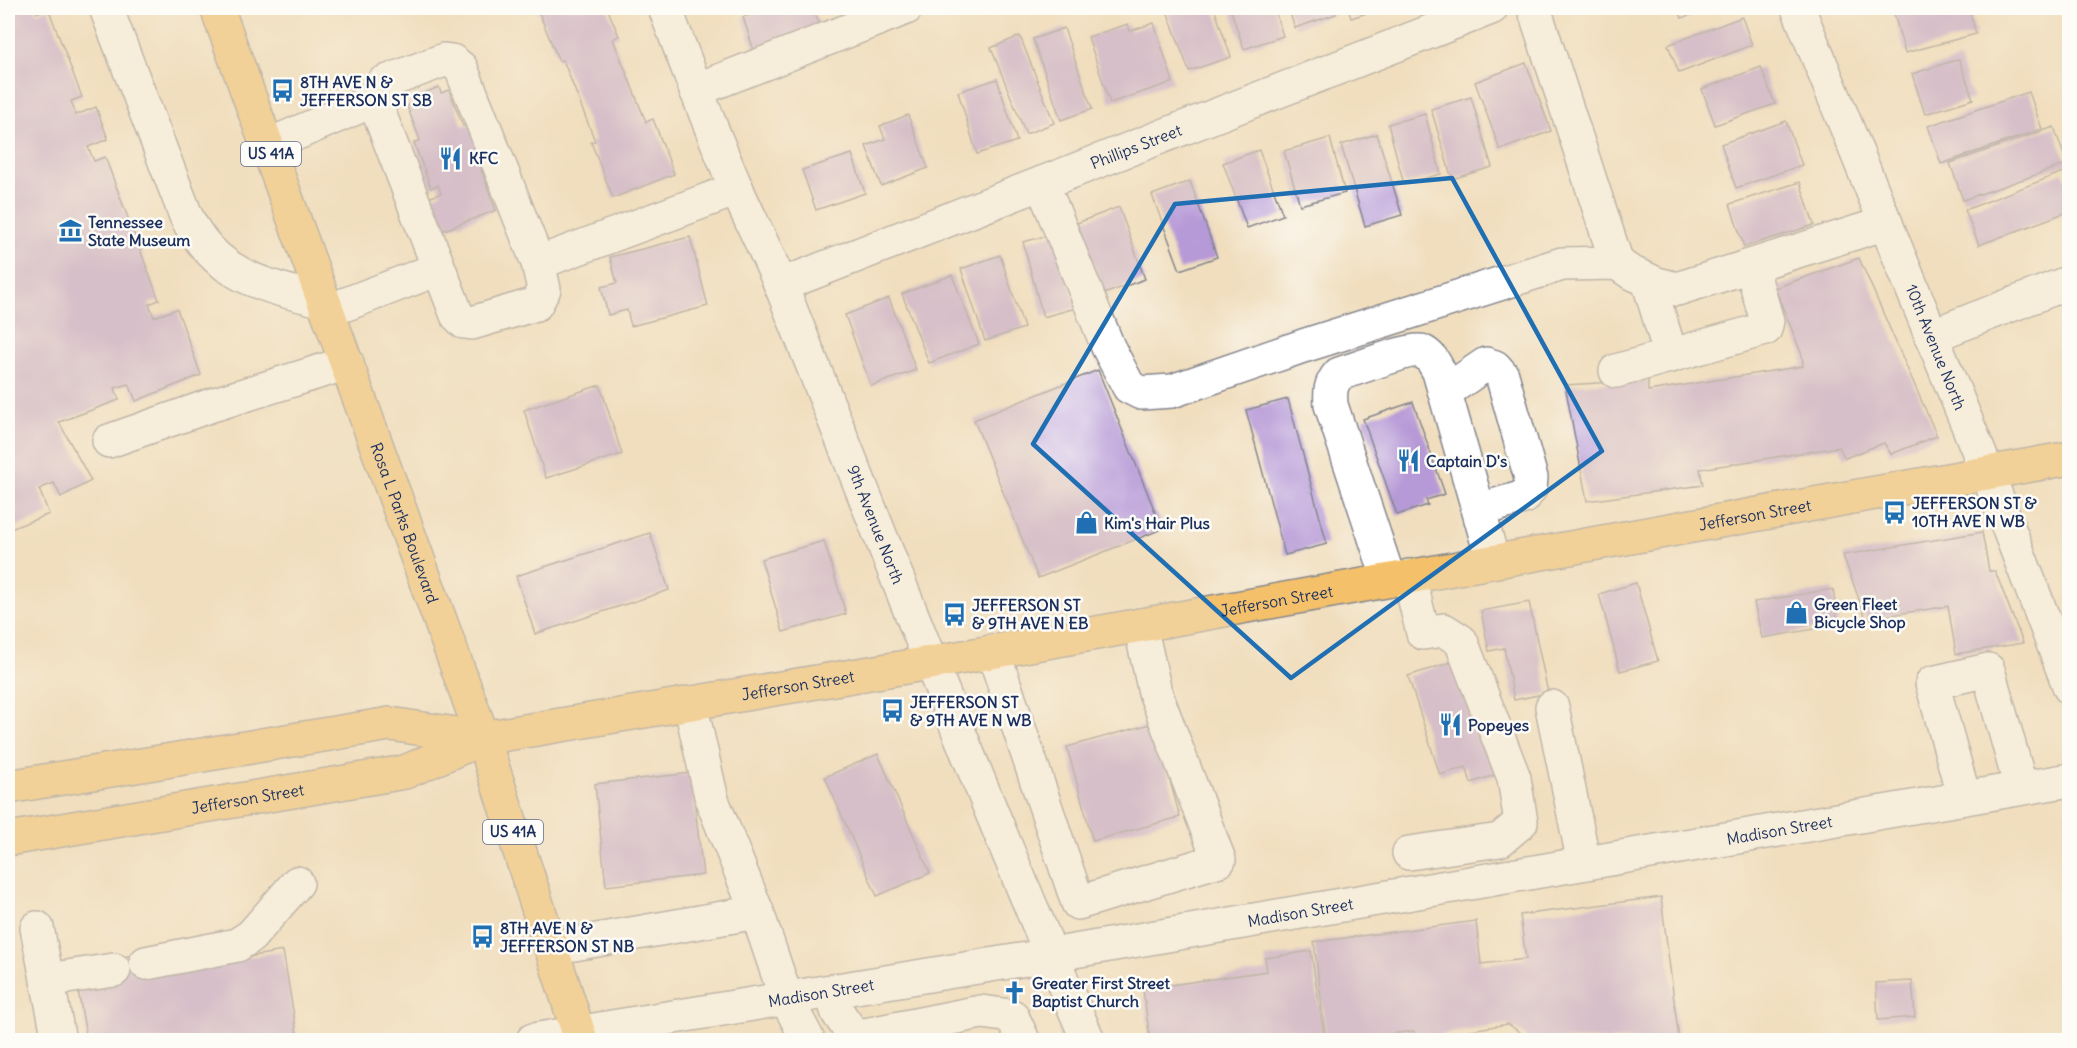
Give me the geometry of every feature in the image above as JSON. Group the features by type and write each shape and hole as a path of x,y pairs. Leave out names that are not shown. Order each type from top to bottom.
{"main road":[{"name":"Rosa L Parks Boulevard","path":"217,8 483,738 580,1037"},
{"name":"Jefferson Street","path":"8,839 405,772 483,738 930,663 2070,458"},
{"name":"Jefferson Street","path":"8,787 390,724 483,738"}],"street":[{"path":"106,8 186,216 205,248 219,261 243,276 326,306 438,269"},
{"name":"9th Avenue North","path":"665,8 737,189 781,285 930,663 1089,1041"},
{"path":"696,90 906,8"},
{"name":"Phillips Street","path":"781,285 1491,8"},
{"path":"1534,8 1617,262 1630,272 1677,289 1886,223"},
{"name":"10th Avenue North","path":"1798,8 1987,472 2070,688"},
{"path":"267,146 374,100 384,83 444,60 458,64 538,263 544,289 536,304 472,323 464,322 456,315 374,100"},
{"path":"1042,183 1108,347 1129,387 1141,393 1172,391 1304,346 1562,264 1617,262"},
{"path":"538,263 737,189"},
{"path":"1616,370 1762,332 1767,326 1767,321 1751,266"},
{"path":"1648,280 1671,356"},
{"path":"1932,336 2070,282"},
{"path":"1409,853 1500,840 1521,822 1514,778 1461,642 1444,630 1423,633 1399,578 1331,405 1330,393 1333,381 1339,375 1414,350 1422,352 1434,361 1493,561"},
{"path":"109,441 212,405 346,363"},
{"path":"1445,392 1486,364 1495,368 1502,375 1531,478 1530,488 1524,497 1479,510"},
{"path":"993,651 1078,903 1219,860 1155,692 1140,625"},
{"path":"1964,797 1932,683 1988,670 2021,788"},
{"path":"690,703 712,800 757,912 786,998 808,1041"},
{"path":"1552,707 1584,863"},
{"name":"Madison Street","path":"533,1041 580,1037 786,998 1051,955 2070,780"},
{"path":"146,963 237,945 251,936 297,883"},
{"path":"551,948 757,912"},
{"path":"37,928 59,1041"},
{"path":"47,980 114,970"},
{"path":"831,992 838,1013 855,1037 981,1012 1012,1016 1023,1041"}],"highlighted area":[{"path":"1452,178 1602,451 1291,678 1033,444 1175,204"}],"building":[{"name":"Tennessee State Museum","path":"8,8 35,8 37,13 48,8 82,97 71,101 76,115 96,107 108,139 88,147 94,161 105,157 159,300 149,304 154,317 177,309 201,375 136,401 129,384 115,388 119,400 59,422 91,481 61,497 54,483 39,489 49,514 8,530"},
{"path":"537,8 607,8 619,36 613,39 646,122 653,119 674,174 613,198 591,142 595,141 563,60 559,61"},
{"path":"770,8 813,8 823,33 756,57 743,17"},
{"path":"1166,8 1214,8 1231,57 1189,71"},
{"path":"1230,8 1274,8 1283,36 1244,49"},
{"path":"1288,8 1334,8 1336,14 1295,28"},
{"path":"1348,8 1383,8 1351,18"},
{"path":"1678,8 1712,8 1682,18"},
{"path":"1969,8 1976,34 1905,53 1893,10"},
{"path":"1742,17 1752,45 1679,73 1668,45"},
{"path":"1154,23 1173,82 1110,103 1088,37 1128,24 1130,31"},
{"path":"1064,28 1092,109 1061,120 1033,39"},
{"path":"1020,36 1054,123 1026,134 991,48"},
{"path":"1959,59 1973,99 1925,114 1912,74"},
{"path":"1526,63 1551,131 1500,150 1475,82"},
{"path":"1761,67 1775,104 1715,125 1702,89"},
{"path":"997,79 1017,141 977,154 958,92"},
{"path":"439,87 441,93 449,90 463,126 471,123 488,167 481,170 496,210 442,231 429,198 441,193 438,185 431,188 414,143 420,140 407,106 414,103 412,98"},
{"path":"2029,92 2042,129 1941,164 1928,126"},
{"path":"1471,97 1492,167 1452,179 1431,109"},
{"path":"1425,114 1441,174 1404,184 1388,124"},
{"path":"908,115 928,168 881,186 866,146 885,139 880,126"},
{"path":"1786,121 1802,165 1736,188 1721,144"},
{"path":"2054,127 2067,164 1963,200 1950,163"},
{"path":"1377,134 1402,215 1365,226 1341,145"},
{"path":"1330,138 1345,193 1300,205 1284,151"},
{"path":"1259,150 1283,215 1247,228 1223,163"},
{"path":"852,154 865,193 816,210 802,170"},
{"path":"2063,172 2070,188 2070,211 1979,245 1965,210"},
{"path":"1190,181 1217,257 1180,270 1152,195"},
{"path":"1800,182 1814,225 1744,247 1730,204"},
{"path":"1119,207 1145,279 1104,294 1077,223"},
{"path":"1057,233 1076,308 1043,317 1023,242"},
{"path":"690,237 708,306 631,326 627,310 608,315 601,287 617,283 610,257"},
{"path":"1000,255 1024,328 985,341 961,269"},
{"path":"1859,258 1937,436 1891,454 1884,443 1845,458 1839,447 1700,469 1703,485 1587,501 1565,385 1648,380 1648,391 1803,366 1802,355 1775,288"},
{"path":"952,275 979,344 929,363 902,294"},
{"path":"889,298 916,370 871,386 845,315"},
{"path":"1098,370 1162,529 1038,578 974,420"},
{"path":"600,385 622,454 546,478 524,410"},
{"path":"1288,399 1327,544 1285,555 1246,410"},
{"path":"1413,402 1445,494 1426,500 1428,505 1397,515 1363,419"},
{"path":"1982,532 1989,571 1995,571 2023,643 1956,654 1948,606 1866,619 1843,555"},
{"path":"650,533 669,590 535,634 516,576"},
{"path":"824,541 846,614 783,632 761,559"},
{"path":"1636,583 1658,661 1620,671 1599,594"},
{"name":"Green Fleet Bicycle Shop","path":"1833,589 1838,625 1762,638 1754,602"},
{"path":"1529,602 1548,693 1514,700 1504,648 1489,651 1481,611"},
{"path":"1461,659 1498,774 1471,783 1466,767 1440,775 1408,676"},
{"path":"1154,723 1180,817 1093,841 1067,747"},
{"path":"878,754 930,873 877,896 825,777"},
{"path":"691,773 703,875 606,886 595,784"},
{"path":"1661,897 1679,1040 1531,1040 1508,1024 1415,1039 1414,1031 1326,1040 1314,942 1476,921 1481,964 1526,959 1520,915"},
{"path":"283,951 298,1040 87,1040 77,985 112,959 145,953 148,974"},
{"path":"1311,951 1324,1036 1290,1040 1150,1040 1143,989 1267,971 1265,958"},
{"path":"1912,981 1915,1017 1878,1020 1876,983"}],"place":[{"name":"8TH AVE N & JEFFERSON ST SB","path":"282,91"},
{"name":"KFC","path":"451,158"},
{"name":"Tennessee State Museum","path":"70,231"},
{"name":"Captain D's","path":"1408,461"},
{"name":"JEFFERSON ST & 10TH AVE N WB","path":"1894,512"},
{"name":"Kim's Hair Plus","path":"1086,523"},
{"name":"Green Fleet Bicycle Shop","path":"1796,613"},
{"name":"JEFFERSON ST & 9TH AVE N EB","path":"954,614"},
{"name":"JEFFERSON ST & 9TH AVE N WB","path":"892,711"},
{"name":"Popeyes","path":"1450,725"},
{"name":"8TH AVE N & JEFFERSON ST NB","path":"482,937"},
{"name":"Greater First Street Baptist Church","path":"1014,992"}]}
